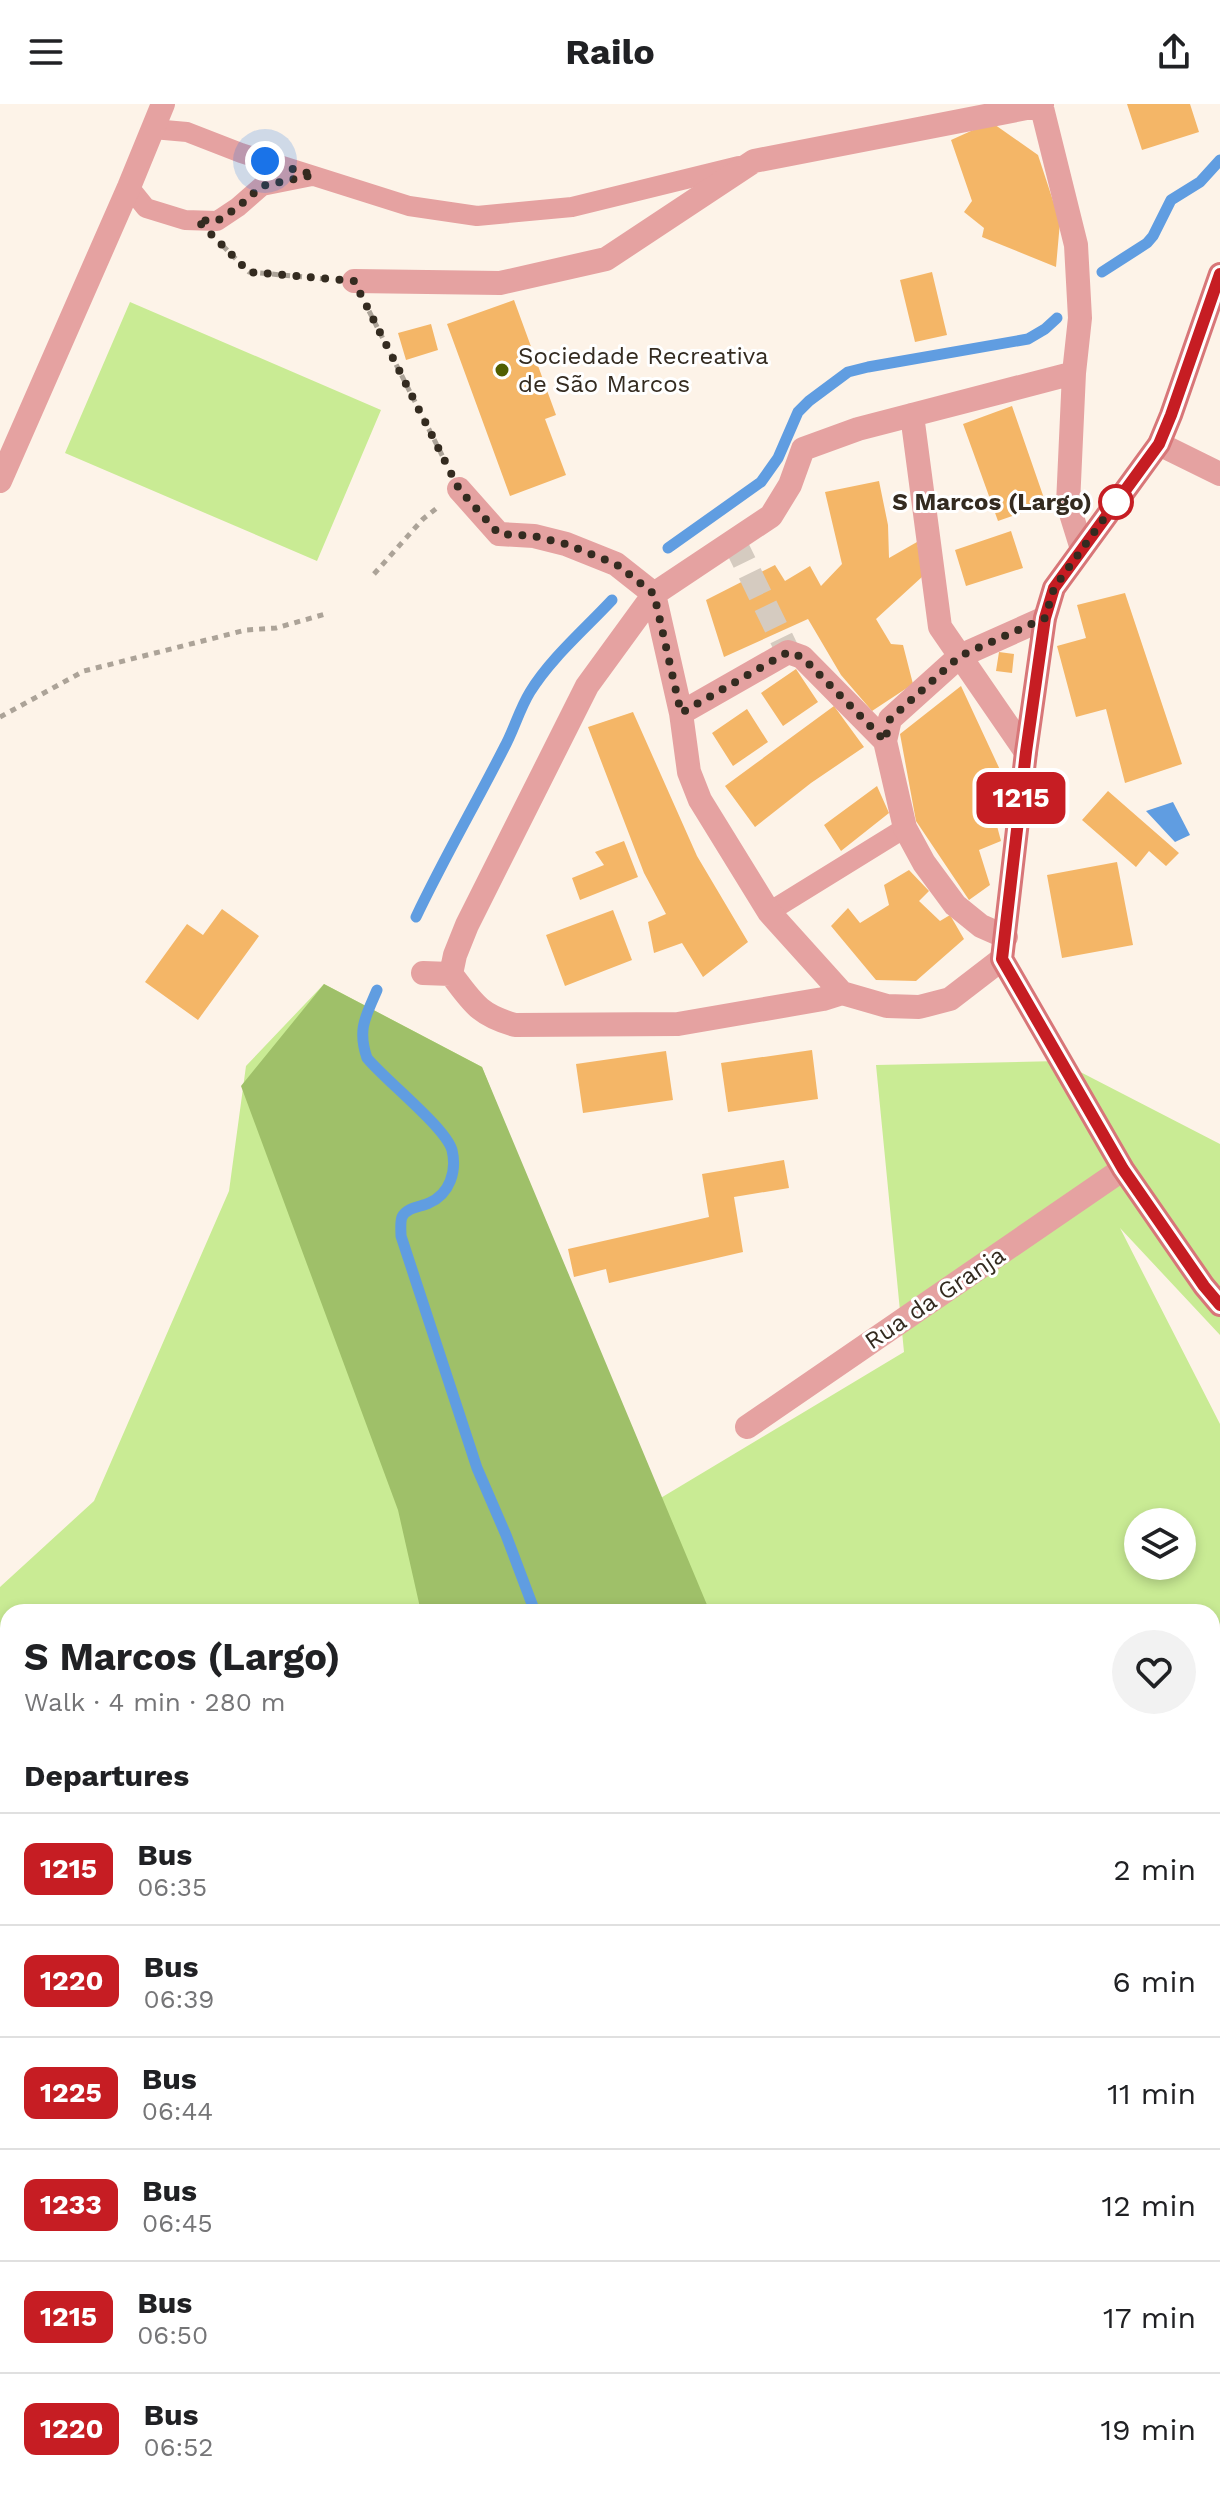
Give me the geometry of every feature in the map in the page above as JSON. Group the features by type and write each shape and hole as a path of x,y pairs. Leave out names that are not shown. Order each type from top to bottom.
{"street":[{"path":"0,481 163,104"},
{"path":"354,281 500,283 606,259 754,161 1042,104 1076,245 1080,318 1074,373 1068,504 1082,549"},
{"path":"459,489 499,534 534,536 566,544 616,564 654,594 681,713 689,772 700,800 769,912 842,993 887,1006 919,1007 950,999 1004,948 1026,752 1045,618 1054,588 1159,444 1220,274"},
{"path":"451,974 467,925 587,686 654,594 771,516 790,485 803,449 858,429 1074,373"},
{"path":"912,415 940,627 1026,752"},
{"path":"1159,444 1220,474"},
{"path":"1045,618 960,656 890,719 885,741 905,828 924,863 955,905 1004,948 1123,1169 1220,1305"},
{"path":"681,713 788,652 802,657 885,741"},
{"path":"423,973 451,974 477,1007 493,1019 515,1025 678,1024 842,993"},
{"name":"Rua da Granja","path":"747,1427 1123,1169"}],"lane":[{"path":"153,129 187,132 241,153 409,206 477,216 572,207 754,161"},
{"path":"129,187 146,208 185,220 217,221 262,186 314,175"},
{"path":"769,912 905,828"}],"path":[{"path":"197,220 249,272 354,281 459,489 423,519 374,574"},
{"path":"0,717 84,671 246,630 276,628 329,613"}],"green space":[{"path":"130,302 381,410 317,561 65,453"},
{"path":"324,984 482,1067 654,1502 904,1352 876,1065 1059,1061 1220,1144 1220,1335 1120,1228 1220,1424 1220,1604 0,1604 0,1587 94,1501 229,1191 246,1066"},
{"path":"324,984 482,1067 707,1604 419,1604 398,1510 241,1086"}],"water":[{"path":"1173,802 1190,835 1175,842 1146,811"}],"building":[{"path":"1127,104 1190,104 1199,132 1142,150"},
{"path":"991,122 1038,155 1060,222 1056,267 982,237 984,228 964,212 972,201 951,140"},
{"path":"932,272 947,335 915,342 900,280"},
{"name":"Sociedade Recreativa de São Marcos","path":"514,300 556,415 545,419 566,475 510,496 447,324"},
{"path":"431,324 438,350 406,360 398,333"},
{"path":"1012,406 1046,504 998,521 963,424"},
{"path":"879,481 888,525 889,558 917,542 923,576 876,619 891,644 903,645 913,684 872,711 841,675 808,619 724,657 706,600 775,565 785,581 810,566 821,586 842,564 825,492"},
{"path":"1011,531 1023,568 966,586 955,550"},
{"path":"1125,593 1182,764 1125,783 1106,709 1076,717 1057,646 1086,638 1077,605"},
{"path":"999,652 1014,654 1012,673 996,671"},
{"path":"796,669 818,702 783,726 761,693"},
{"path":"961,686 1001,772 985,781 1001,841 979,850 990,885 969,900 916,821 900,734"},
{"path":"834,706 864,747 755,827 725,786"},
{"path":"747,709 768,742 733,766 712,733"},
{"path":"633,712 697,856 748,942 703,977 682,943 654,953 648,922 666,914 644,873 588,727"},
{"path":"877,786 889,813 841,851 824,825"},
{"path":"1108,791 1179,853 1166,866 1149,851 1136,867 1082,820"},
{"path":"624,841 638,877 580,900 572,878 604,865 595,852"},
{"path":"1117,862 1133,945 1062,958 1047,875"},
{"path":"909,870 929,891 919,901 940,921 950,915 964,939 916,981 876,980 831,926 848,908 860,923 889,905 884,885"},
{"path":"222,909 259,936 198,1020 145,982 187,924 203,935"},
{"path":"613,910 632,960 565,986 546,935"},
{"path":"812,1050 818,1099 728,1112 721,1063"},
{"path":"666,1051 673,1100 583,1113 576,1064"},
{"path":"784,1160 789,1188 734,1197 743,1252 609,1283 606,1269 574,1277 568,1249 709,1217 702,1174"}],"waterway":[{"path":"1102,272 1147,243 1171,200 1200,182 1220,160"},
{"path":"668,548 761,482 778,458 798,412 848,372 1028,339 1057,318"},
{"path":"416,917 508,741 530,692 558,656 612,600"},
{"path":"377,990 363,1031 367,1058 438,1129 447,1140 453,1158 447,1188 436,1199 404,1214 401,1236 477,1468 532,1604"}],"tunnel":[{"path":"734,541 788,652"}],"bus line":[{"name":"1215","path":"1220,274 1159,444 1054,588 1045,618 1026,752 1002,959 1123,1169 1220,1305"}],"place":[{"name":"Sociedade Recreativa de São Marcos","path":"502,370"},
{"name":"S Marcos (Largo)","path":"1116,502"}],"route":[{"path":"265,161 314,175 262,186 217,221 197,220 249,272 354,281 459,489 499,534 534,536 566,544 616,564 654,594 681,713 788,652 802,657 885,741 890,719 960,656 1045,618 1054,588 1116,502"}]}
